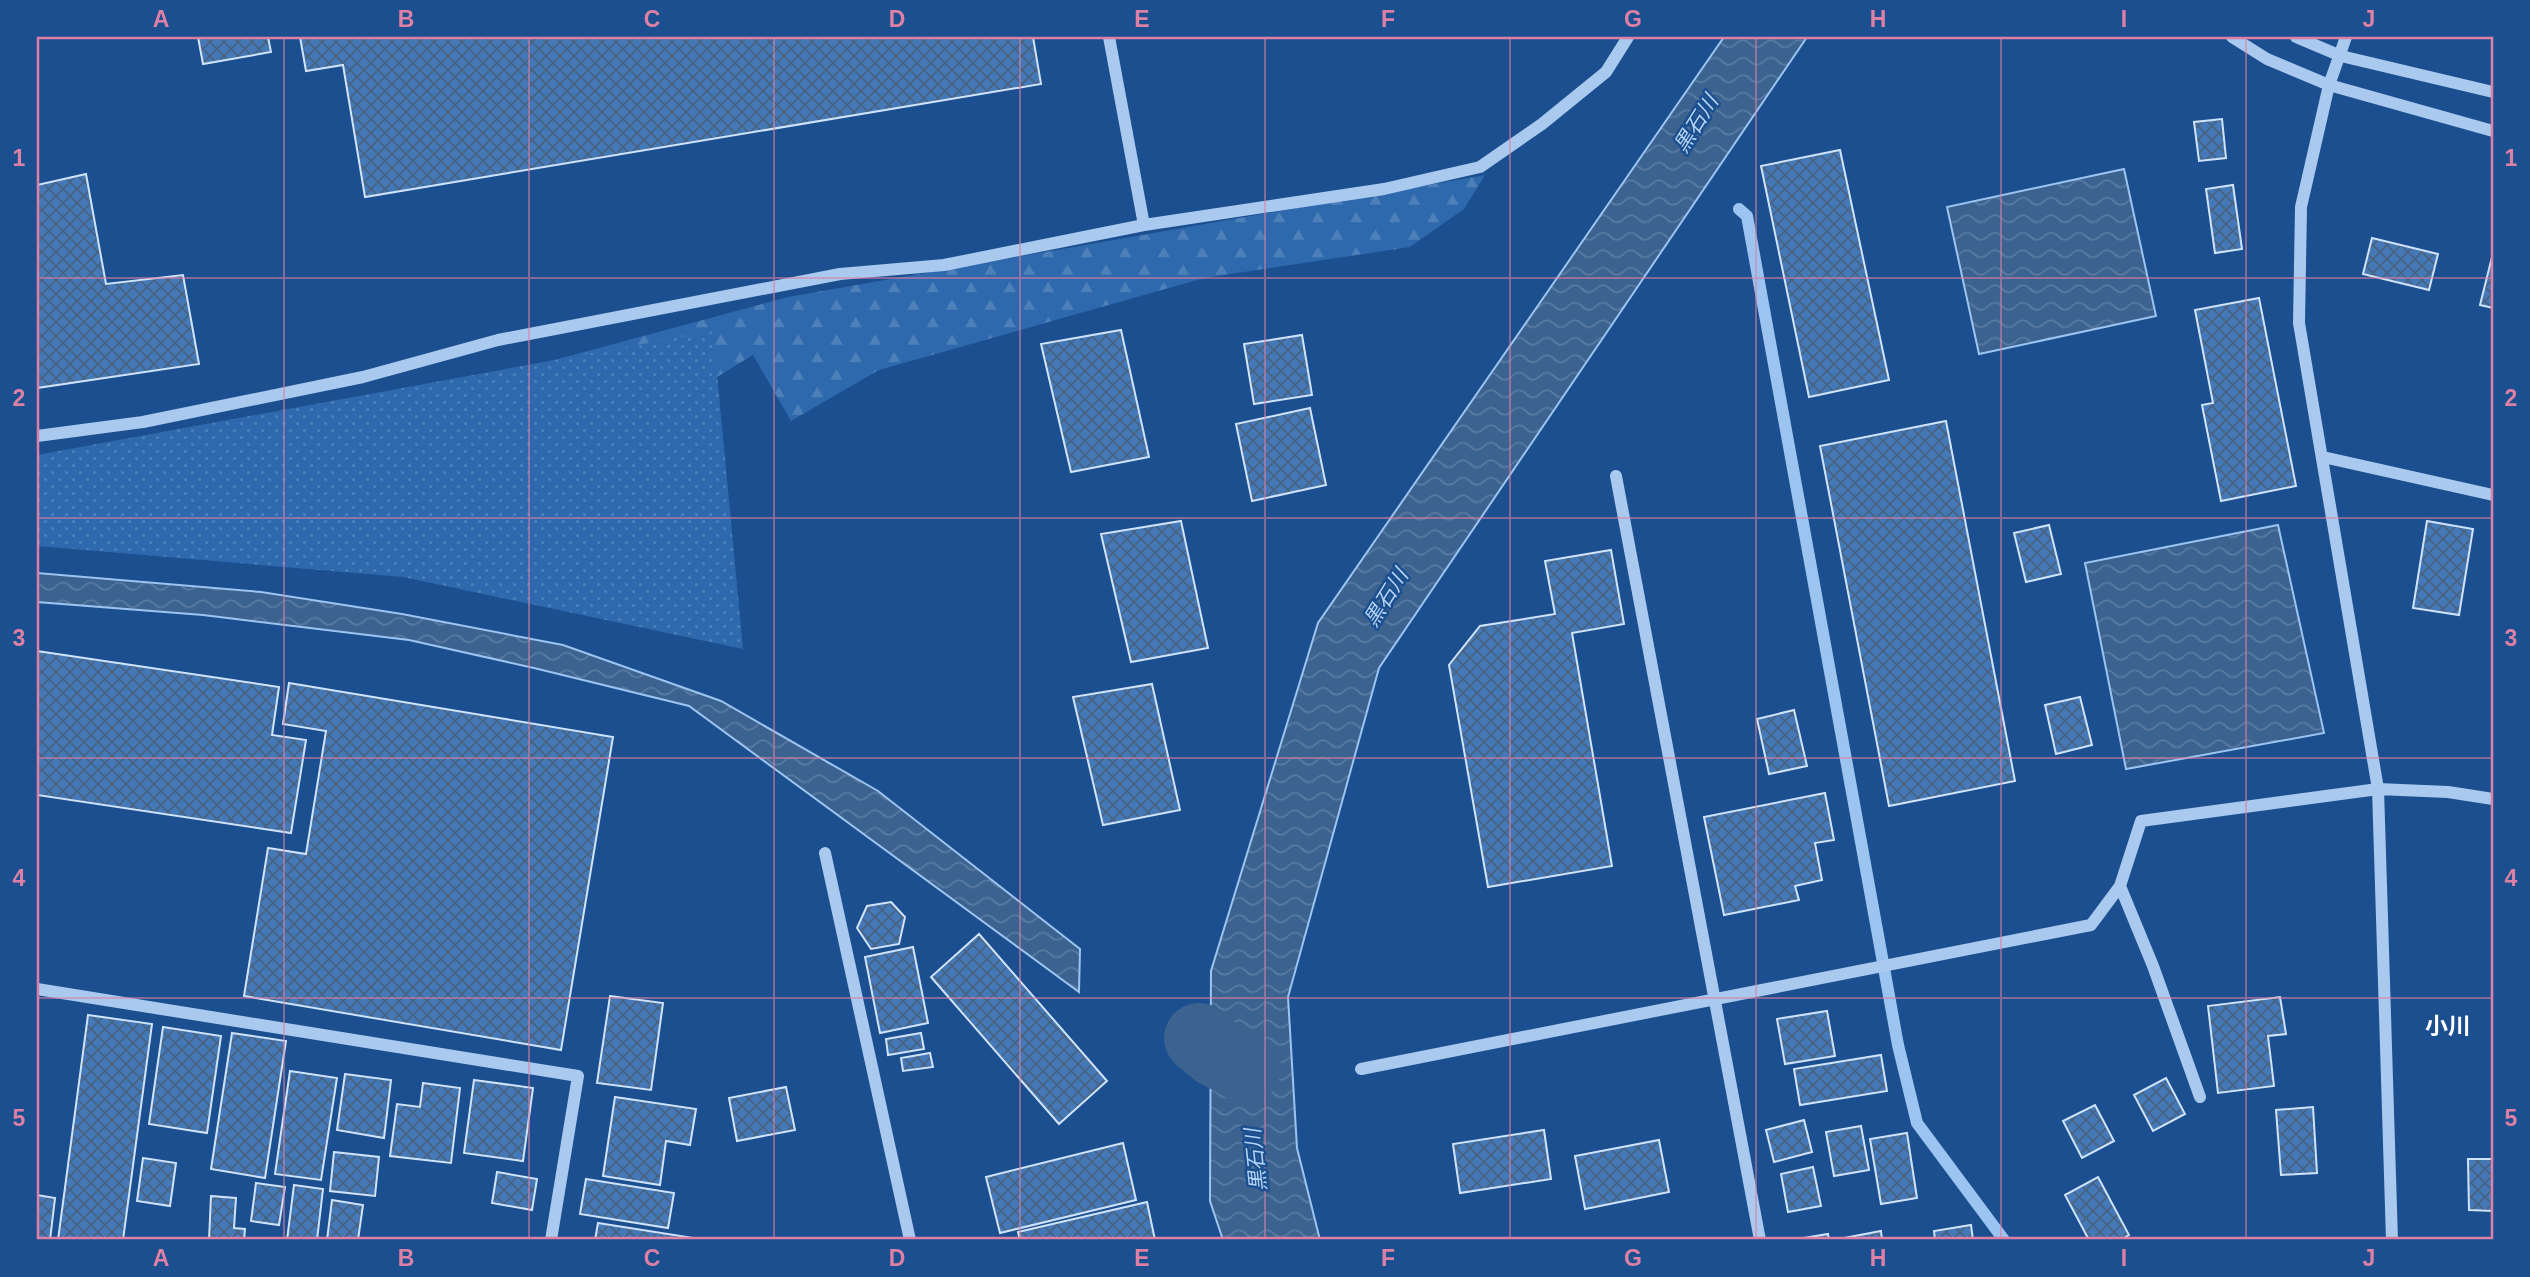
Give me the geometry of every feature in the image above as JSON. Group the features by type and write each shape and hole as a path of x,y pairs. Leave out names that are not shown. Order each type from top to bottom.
{"street":[{"path":"1109,37 1144,225"},
{"path":"37,436 143,422 363,377 498,340 826,277 944,265 1144,225 1384,189 1480,167 1542,124 1606,72 1628,37"},
{"path":"2232,37 2267,60 2329,85 2493,131"},
{"path":"2296,37 2341,56 2493,92"},
{"path":"2346,37 2329,85 2301,207 2299,323 2378,789 2392,1240"},
{"path":"2323,457 2493,495"},
{"path":"1616,476 1760,1240"},
{"path":"1361,1069 2091,925 2120,886 2141,821 2378,789 2448,792 2493,799"},
{"path":"825,853 910,1240"},
{"path":"2120,886 2153,966 2200,1097"},
{"path":"37,989 578,1076 551,1240"}],"green space":[{"path":"1485,175 1464,209 1410,247 1204,278 879,370 791,421 753,355 663,410 369,410 788,297"},
{"path":"713,331 743,649 403,577 37,546 37,455"}],"water":[{"name":"黒石川","path":"1724,37 1807,37 1379,668 1288,997 1297,1148 1320,1240 1223,1240 1210,1201 1211,971 1318,623"},
{"path":"2124,169 2156,316 1979,354 1947,207"},
{"path":"2278,525 2324,733 2126,769 2085,563"},
{"path":"37,573 261,592 402,614 563,645 721,701 878,791 1080,949 1079,992 689,706 409,640 203,615 37,602"}],"building":[{"path":"198,37 268,37 271,52 203,64"},
{"path":"300,37 1033,37 1041,84 365,197 343,65 306,71"},
{"path":"2222,119 2226,158 2199,161 2194,122"},
{"path":"1840,150 1889,380 1809,397 1761,166"},
{"path":"86,174 106,284 183,275 199,364 37,388 37,185"},
{"path":"2233,185 2242,249 2215,253 2206,189"},
{"path":"2372,238 2438,254 2429,290 2363,274"},
{"path":"2493,253 2493,308 2480,305"},
{"path":"2259,298 2296,486 2221,501 2202,405 2213,403 2195,310"},
{"path":"1121,330 1149,457 1071,472 1041,344"},
{"path":"1302,335 1312,395 1254,404 1244,344"},
{"path":"1310,408 1326,485 1252,501 1236,424"},
{"path":"1946,421 2015,781 1889,806 1820,446"},
{"path":"1181,521 1208,648 1131,662 1101,534"},
{"path":"2427,521 2473,529 2459,615 2413,608"},
{"path":"2049,525 2061,574 2026,582 2014,533"},
{"path":"1611,550 1624,624 1572,633 1612,866 1488,887 1449,665 1480,626 1555,614 1545,561"},
{"path":"37,651 279,687 272,735 306,740 291,833 37,795"},
{"path":"289,683 613,737 561,1050 244,996 268,848 306,854 326,731 283,724"},
{"path":"1152,684 1180,810 1103,825 1073,697"},
{"path":"2080,697 2092,745 2056,754 2045,705"},
{"path":"1794,710 1807,766 1769,774 1757,719"},
{"path":"1825,793 1834,840 1815,843 1822,880 1795,886 1799,900 1724,915 1704,817"},
{"path":"891,902 905,917 899,944 871,949 857,928 867,906"},
{"path":"979,934 1107,1081 1059,1124 931,977"},
{"path":"913,947 928,1023 880,1033 865,957"},
{"path":"610,996 663,1003 651,1090 597,1083"},
{"path":"2280,997 2286,1034 2268,1036 2274,1086 2218,1093 2208,1006"},
{"path":"1827,1011 1835,1056 1785,1064 1777,1019"},
{"path":"88,1015 152,1024 123,1240 58,1240"},
{"path":"163,1027 221,1036 207,1133 149,1124"},
{"path":"232,1033 286,1041 265,1178 211,1169"},
{"path":"921,1033 924,1049 888,1055 886,1039"},
{"path":"930,1053 933,1067 903,1071 901,1058"},
{"path":"1881,1055 1887,1091 1800,1105 1794,1069"},
{"path":"290,1071 337,1078 321,1180 275,1174"},
{"path":"345,1074 391,1080 384,1138 337,1130"},
{"path":"2166,1078 2185,1114 2153,1131 2134,1095"},
{"path":"474,1080 533,1088 523,1161 464,1153"},
{"path":"423,1083 460,1088 451,1163 390,1156 397,1104 420,1107"},
{"path":"786,1087 795,1130 737,1141 729,1098"},
{"path":"615,1097 696,1109 690,1145 666,1141 660,1185 603,1176"},
{"path":"2095,1105 2114,1141 2082,1158 2063,1121"},
{"path":"2313,1107 2317,1173 2281,1175 2276,1110"},
{"path":"1804,1120 1812,1152 1774,1162 1766,1130"},
{"path":"1861,1126 1869,1170 1834,1176 1826,1132"},
{"path":"1544,1130 1551,1179 1460,1193 1453,1144"},
{"path":"1907,1133 1917,1198 1881,1204 1870,1139"},
{"path":"1659,1140 1669,1192 1585,1209 1575,1156"},
{"path":"1123,1143 1136,1200 1000,1233 986,1177"},
{"path":"334,1152 379,1157 375,1196 330,1191"},
{"path":"143,1158 176,1163 170,1206 137,1201"},
{"path":"2468,1159 2493,1159 2493,1211 2469,1210"},
{"path":"1813,1167 1821,1206 1788,1212 1781,1174"},
{"path":"497,1172 537,1179 532,1210 492,1203"},
{"path":"2098,1177 2129,1235 2120,1240 2089,1240 2065,1195"},
{"path":"586,1179 674,1193 668,1228 580,1214"},
{"path":"256,1183 285,1187 279,1225 251,1221"},
{"path":"294,1185 323,1189 317,1240 287,1240"},
{"path":"37,1195 55,1198 50,1240 37,1240"},
{"path":"211,1196 236,1198 234,1228 245,1229 244,1240 209,1240"},
{"path":"332,1200 363,1205 358,1240 327,1240"},
{"path":"1147,1202 1155,1240 1020,1240 1018,1232"},
{"path":"598,1223 700,1239 700,1240 595,1240"},
{"path":"1971,1225 1973,1240 1935,1240 1934,1231"},
{"path":"1881,1231 1882,1240 1844,1238"},
{"path":"1828,1234 1829,1240 1792,1240"}],"waterway":[{"path":"1739,209 1747,216 1898,1045 1917,1123 2004,1240"},
{"path":"1199,1038 1217,1053 1246,1068"}],"district":[{"name":"小川","path":"2448,1026"}]}
